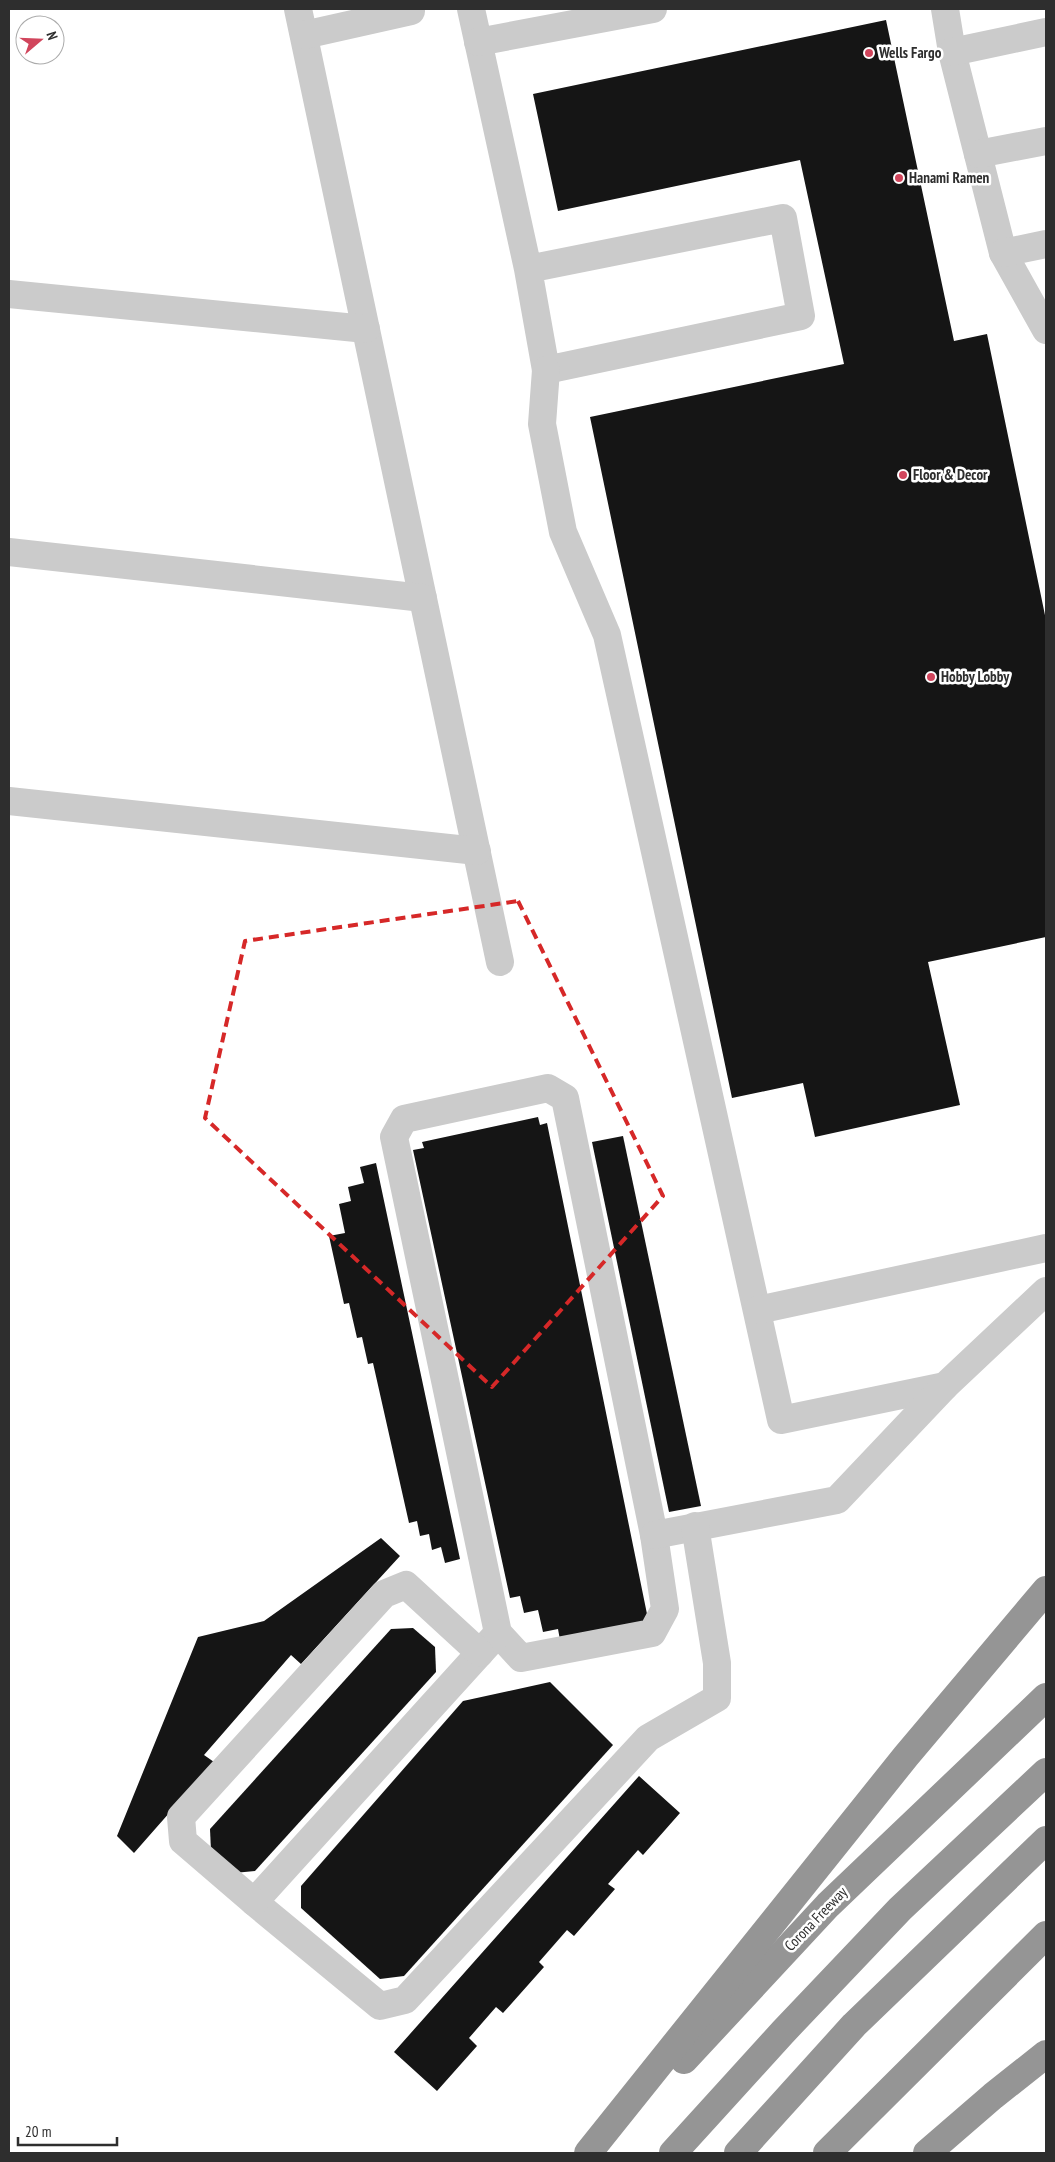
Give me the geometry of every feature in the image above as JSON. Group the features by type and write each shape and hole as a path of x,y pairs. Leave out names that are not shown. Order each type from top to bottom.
{"highway":[{"path":"588,2153 906,1756 1046,1590"},
{"name":"Corona Freeway","path":"598,2153 828,1905 1046,1697"},
{"path":"673,2153 783,2032 900,1909 1046,1772"},
{"path":"738,2153 854,2024 1046,1840"},
{"path":"828,2153 1046,1936"},
{"path":"927,2153 993,2096 1046,2054"}],"lane":[{"path":"298,9 500,962"},
{"path":"471,9 528,269 546,370 542,424 563,532 607,636 758,1310 780,1420 945,1386"},
{"path":"478,42 653,9"},
{"path":"945,9 952,52 1003,253 1046,330"},
{"path":"304,35 410,11"},
{"path":"952,52 1046,32"},
{"path":"978,154 1046,141"},
{"path":"528,269 783,218 801,316 546,370"},
{"path":"1003,253 1046,244"},
{"path":"9,294 366,329"},
{"path":"9,552 423,598"},
{"path":"9,801 477,851"},
{"path":"548,1088 565,1098 654,1535 665,1609 652,1634 521,1658 498,1633 394,1137 404,1119 548,1088"},
{"path":"758,1310 1046,1248"},
{"path":"654,1535 837,1500 945,1386 1046,1291"},
{"path":"480,1653 406,1585 384,1594 181,1817 183,1841 380,2006 406,2000 648,1738 717,1698 717,1663 695,1526"},
{"path":"254,1902 498,1633"}],"highlighted area":[{"path":"518,901 663,1196 492,1387 205,1118 245,941"}],"building":[{"path":"886,20 954,341 987,334 1046,620 1046,937 928,962 960,1105 815,1137 803,1083 732,1098 590,417 844,364 800,160 558,211 533,94"},
{"path":"538,1117 540,1125 547,1123 647,1614 643,1622 560,1640 558,1629 543,1632 538,1610 524,1613 520,1596 510,1598 413,1150 424,1148 422,1142"},
{"path":"623,1136 701,1506 669,1512 592,1142"},
{"path":"376,1163 460,1559 445,1563 441,1547 432,1550 429,1534 420,1536 417,1521 409,1523 373,1363 368,1364 362,1337 357,1338 349,1303 344,1304 329,1236 345,1233 339,1204 351,1201 348,1187 364,1183 360,1167"},
{"path":"381,1538 400,1556 301,1664 291,1655 204,1755 214,1762 134,1853 117,1836 198,1637 264,1621"},
{"path":"413,1628 435,1647 436,1672 255,1871 234,1873 211,1851 210,1829 391,1629"},
{"path":"550,1682 613,1745 404,1976 380,1979 301,1908 301,1886 463,1701"},
{"path":"639,1776 680,1813 643,1855 638,1850 608,1884 615,1889 574,1936 567,1930 539,1962 544,1967 503,2013 496,2007 469,2038 477,2046 437,2091 394,2052"}],"place":[{"name":"Wells Fargo","path":"869,53"},
{"name":"Hanami Ramen","path":"899,178"},
{"name":"Floor & Decor","path":"903,475"},
{"name":"Hobby Lobby","path":"931,677"}]}
